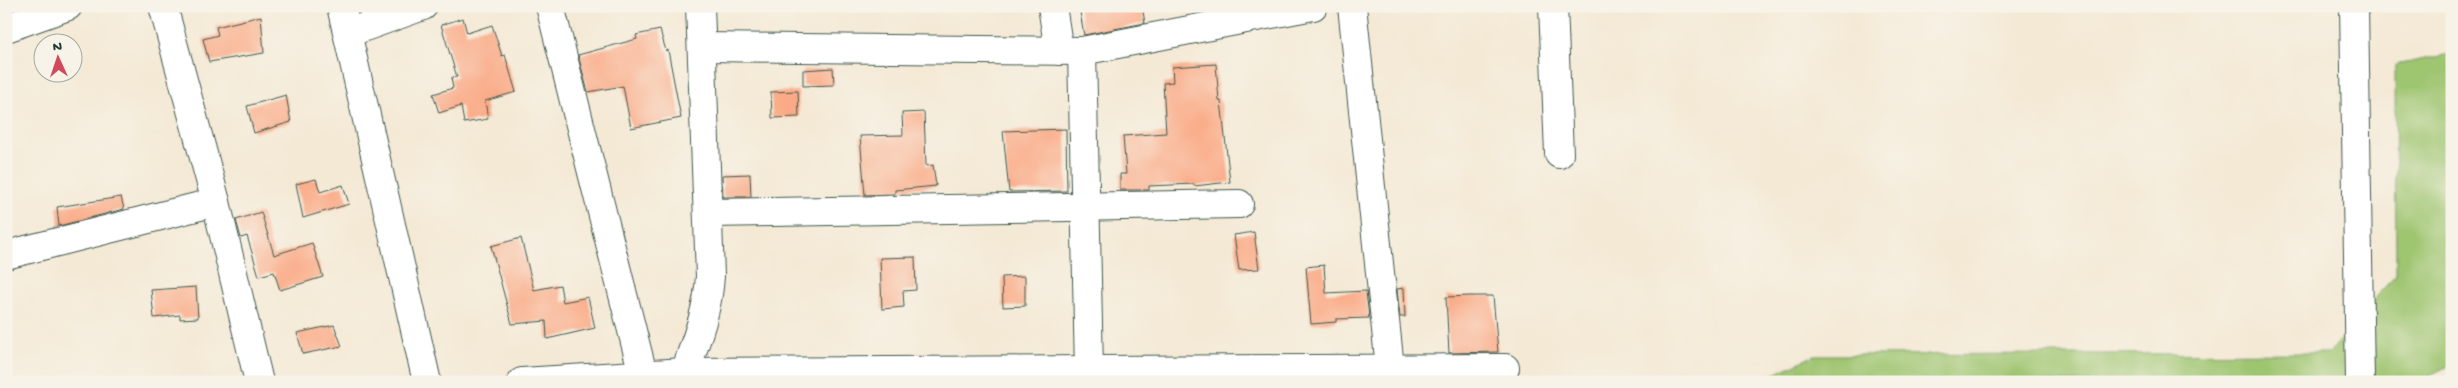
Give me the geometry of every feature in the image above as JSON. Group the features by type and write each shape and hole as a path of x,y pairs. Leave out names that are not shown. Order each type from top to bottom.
{"street":[{"path":"6,28 68,6"},
{"path":"163,6 216,202 258,382"},
{"path":"341,6 427,382"},
{"path":"348,33 423,6"},
{"path":"550,6 643,374"},
{"path":"676,375 708,300 708,212 700,6"},
{"path":"1052,6 1070,51 1085,206 1088,370"},
{"path":"702,47 1070,51 1313,6"},
{"path":"1352,6 1390,368"},
{"path":"1553,6 1558,154"},
{"path":"2354,6 2360,382"},
{"path":"6,255 216,202"},
{"path":"708,212 1239,204"},
{"path":"522,382 643,374 1505,368"}],"green space":[{"path":"2452,55 2452,364 2416,382 1757,382 1815,355 2329,353 2396,274 2395,65"}],"building":[{"path":"1079,6 1142,6 1145,23 1084,35"},
{"path":"261,16 264,53 209,62 203,39 218,35 216,27"},
{"path":"463,18 467,33 492,25 502,56 505,55 516,92 485,101 488,119 464,123 461,106 439,113 433,94 453,88 451,78 457,77 441,25"},
{"path":"660,30 666,51 668,50 681,118 631,128 623,86 588,92 578,55 637,39 636,35"},
{"path":"1216,64 1230,182 1194,186 1194,184 1149,186 1149,190 1120,190 1120,174 1126,174 1123,136 1166,133 1163,83 1173,82 1172,67"},
{"path":"833,68 834,85 803,86 803,70"},
{"path":"798,91 799,117 772,118 771,92"},
{"path":"286,95 291,122 254,133 247,106"},
{"path":"924,112 926,166 933,165 936,186 895,190 895,194 865,195 860,136 903,135 902,113"},
{"path":"1066,129 1067,191 1009,192 1003,131"},
{"path":"750,174 751,197 723,197 722,175"},
{"path":"316,179 320,192 343,185 349,204 303,218 296,184"},
{"path":"121,197 124,209 59,226 57,207"},
{"path":"261,212 274,255 312,243 323,277 280,290 274,272 259,276 247,236 241,238 236,220"},
{"path":"1254,232 1259,269 1239,270 1234,235"},
{"path":"521,238 534,290 560,285 563,302 588,297 595,328 547,339 546,321 512,324 491,246"},
{"path":"915,257 916,290 903,291 904,307 882,309 880,258"},
{"path":"1324,265 1326,293 1366,291 1369,318 1336,319 1336,322 1311,324 1306,267"},
{"path":"1025,276 1025,306 1003,307 1002,277"},
{"path":"196,287 198,318 180,319 180,315 154,318 151,290"},
{"path":"1404,288 1405,317 1400,317 1397,289"},
{"path":"1493,296 1498,352 1449,353 1446,297"},
{"path":"334,325 342,346 303,354 297,333"}]}
